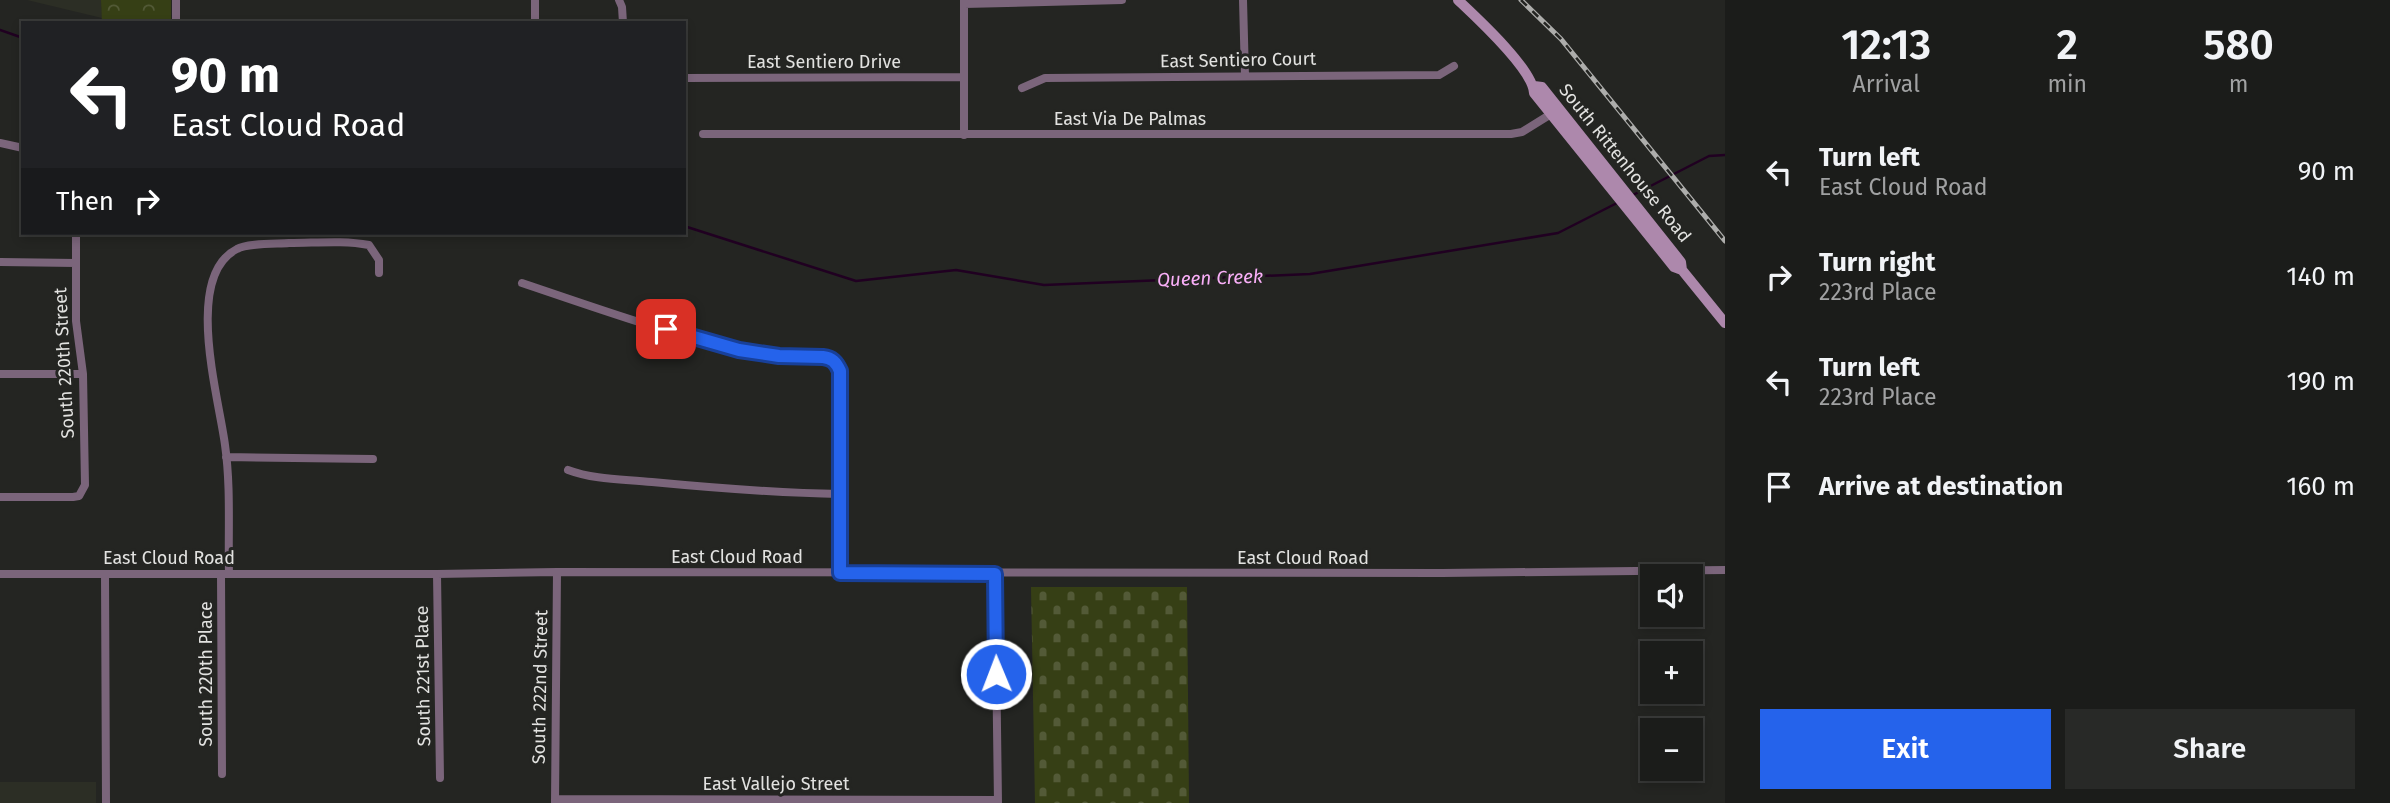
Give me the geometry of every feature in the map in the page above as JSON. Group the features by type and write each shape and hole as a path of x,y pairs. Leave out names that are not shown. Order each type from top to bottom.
{"main road":[{"name":"South Rittenhouse Road","path":"1458,0 1503,45 1534,86 1534,93 1596,161"},
{"name":"South Rittenhouse Road","path":"1534,86 1542,87 1596,161 1681,262 1682,270 1725,323"}],"street":[{"path":"176,0 176,21"},
{"path":"535,0 535,21"},
{"path":"620,0 623,21"},
{"path":"964,135 964,2 1122,0"},
{"path":"1242,0 1245,76"},
{"name":"East Sentiero Court","path":"1022,88 1045,78 1439,75 1454,66"},
{"name":"East Sentiero Drive","path":"686,78 963,77"},
{"name":"East Via De Palmas","path":"703,134 1511,134 1522,132 1551,114"},
{"path":"0,143 21,148"},
{"name":"South 220th Street","path":"0,497 73,497 79,496 85,485 83,374 76,321 76,235"},
{"name":"South 220th Place","path":"222,774 226,457 208,342 207,306 216,268 237,248 351,242 369,245 379,260 379,272"},
{"path":"0,262 76,263"},
{"path":"522,283 739,350 779,356 830,358 840,371 840,573"},
{"path":"0,374 83,374"},
{"path":"226,457 373,458"},
{"path":"568,470 590,478 744,491 839,494"},
{"name":"East Cloud Road","path":"0,574 1442,573 1725,570"},
{"name":"South 222nd Street","path":"555,801 557,572"},
{"path":"105,574 106,803"},
{"name":"South 221st Place","path":"437,574 440,778"},
{"path":"995,574 998,801"},
{"name":"East Vallejo Street","path":"555,801 998,801"}],"shaded area":[{"path":"27,0 101,0 102,18"},
{"path":"0,782 96,782 96,803 0,803"}],"green space":[{"path":"101,0 171,0 171,21 102,21"},
{"path":"1031,587 1187,587 1189,803 1035,803"}],"waterway":[{"name":"Queen Creek","path":"0,30 21,37"},
{"name":"Queen Creek","path":"1633,195 1709,156 1725,155"},
{"name":"Queen Creek","path":"686,227 856,281 956,270 1044,285 1310,274 1558,233 1617,203"}],"railway":[{"path":"1521,0 1561,39 1725,241"}],"route":[{"path":"666,329 739,350 779,356 830,358 837,364 840,371 840,573 995,574 996,674"}]}
